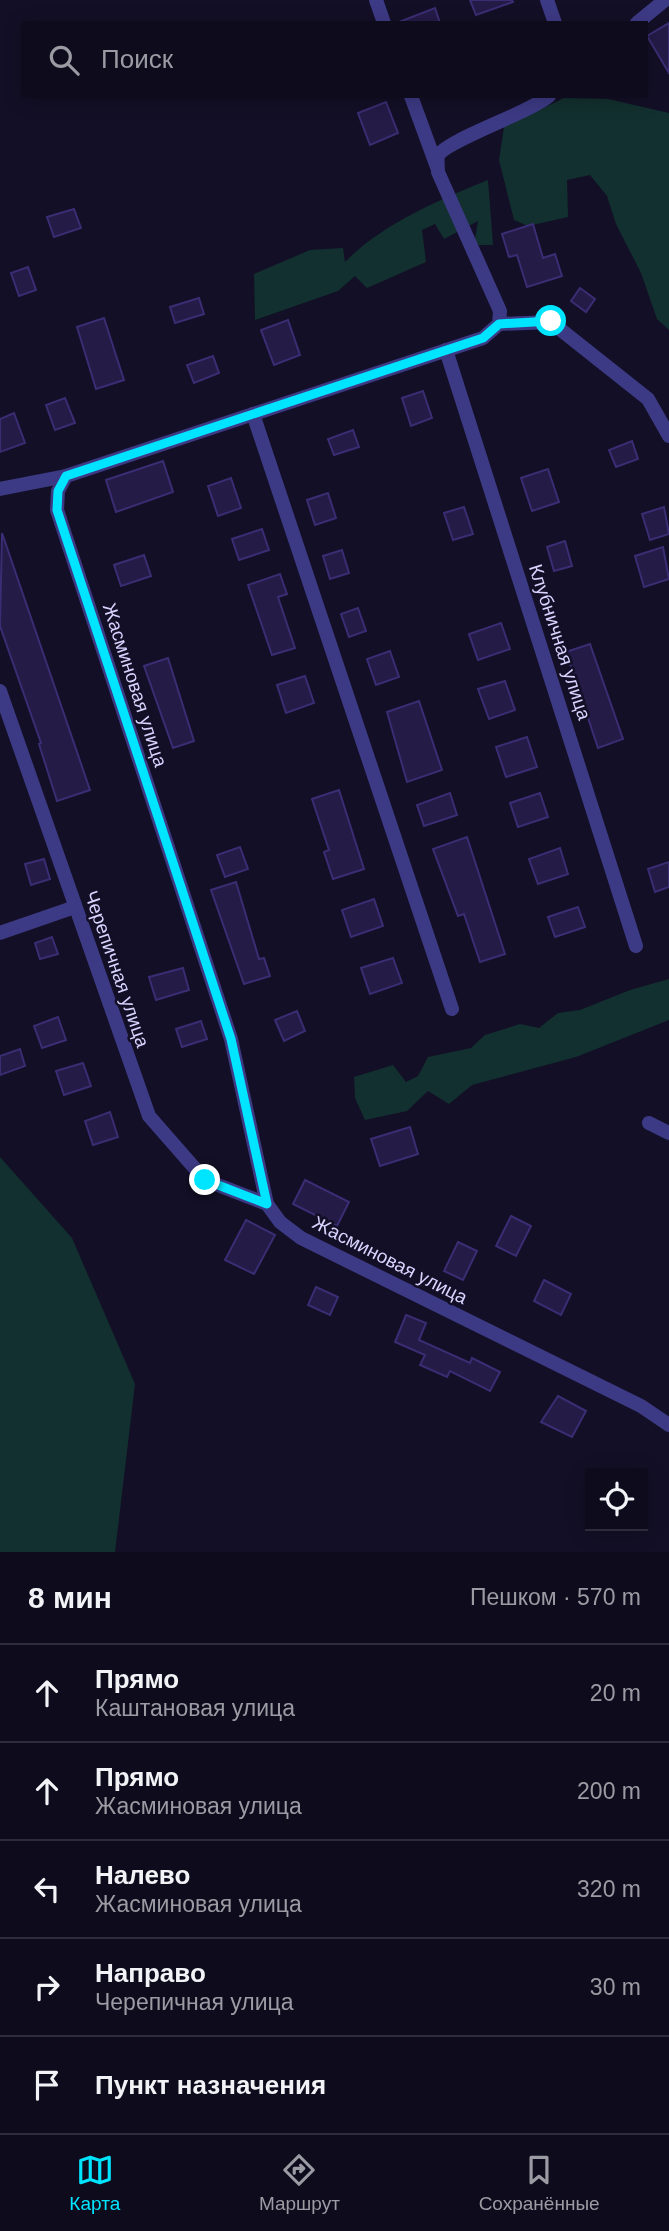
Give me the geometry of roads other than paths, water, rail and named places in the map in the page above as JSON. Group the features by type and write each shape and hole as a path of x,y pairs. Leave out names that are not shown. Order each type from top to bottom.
{"street":[{"path":"376,0 383,21"},
{"path":"547,0 554,21"},
{"path":"640,21 666,0"},
{"path":"412,98 438,172 500,311 499,324"},
{"path":"438,172 438,156 446,145 520,115 545,98"},
{"path":"0,489 66,476 483,338 499,324 551,321 648,399 669,436"},
{"name":"Клубничная улица","path":"446,350 636,946"},
{"path":"253,414 452,1009"},
{"name":"Жасминовая улица","path":"66,476 58,491 57,510 231,1039 267,1204 280,1222 301,1238 641,1406 669,1425"},
{"name":"Черепичная улица","path":"0,691 149,1116 205,1180 267,1204"},
{"path":"0,933 75,907"},
{"path":"649,1123 669,1133"}]}
